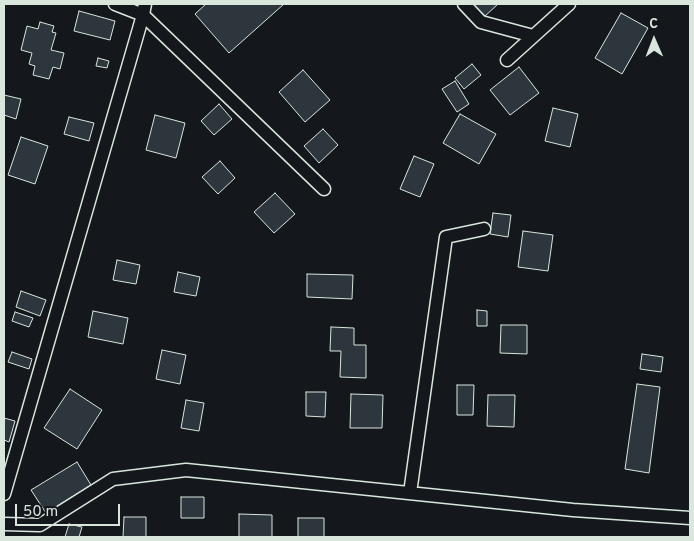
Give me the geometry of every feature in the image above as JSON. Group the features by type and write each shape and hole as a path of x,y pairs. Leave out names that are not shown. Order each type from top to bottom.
{"street":[{"path":"115,4 144,9 324,189"},
{"path":"464,4 481,22 533,36"},
{"path":"507,60 569,4"},
{"path":"4,494 144,9"},
{"path":"410,493 446,237 484,229"},
{"path":"4,524 40,525 113,479 186,470 573,510 690,518"}],"building":[{"path":"206,4 284,4 229,53 195,14"},
{"path":"472,4 498,4 484,17"},
{"path":"79,11 115,21 110,40 74,31"},
{"path":"621,13 648,28 622,74 595,58"},
{"path":"40,22 54,26 52,32 56,33 51,50 64,53 60,69 53,67 49,79 33,75 35,66 29,64 32,53 21,50 27,26 38,29"},
{"path":"98,58 109,61 107,68 96,66"},
{"path":"472,64 481,75 464,89 455,78"},
{"path":"519,67 539,93 510,115 490,90"},
{"path":"303,70 330,100 305,122 279,92"},
{"path":"455,81 469,104 457,112 442,89"},
{"path":"4,95 21,99 16,119 4,115"},
{"path":"219,104 232,119 214,135 201,121"},
{"path":"553,108 578,114 570,147 545,141"},
{"path":"460,114 496,134 479,164 443,143"},
{"path":"155,115 185,123 176,158 146,150"},
{"path":"69,117 94,123 89,141 64,134"},
{"path":"323,129 338,145 319,163 304,146"},
{"path":"21,137 48,146 35,184 8,175"},
{"path":"414,156 434,164 420,197 400,189"},
{"path":"220,161 235,178 218,194 202,177"},
{"path":"275,193 295,214 274,233 254,212"},
{"path":"493,213 511,215 508,237 490,234"},
{"path":"523,231 553,235 548,271 518,267"},
{"path":"117,260 140,265 136,284 113,280"},
{"path":"178,272 200,277 196,296 174,292"},
{"path":"307,274 353,275 352,299 307,297"},
{"path":"21,291 46,300 40,316 16,307"},
{"path":"477,310 487,311 487,326 477,326"},
{"path":"93,311 128,318 123,344 88,337"},
{"path":"15,312 33,318 29,327 12,321"},
{"path":"501,325 527,325 527,354 500,353"},
{"path":"331,327 354,328 354,345 366,345 366,378 340,377 341,351 330,351"},
{"path":"162,350 186,355 180,384 156,379"},
{"path":"12,352 32,359 29,369 8,362"},
{"path":"642,354 663,357 661,372 640,369"},
{"path":"637,384 660,387 649,473 625,469"},
{"path":"457,385 474,385 473,415 457,415"},
{"path":"70,389 102,410 77,449 44,428"},
{"path":"306,392 326,392 325,417 306,416"},
{"path":"351,394 383,395 382,428 350,428"},
{"path":"488,395 515,395 514,427 487,426"},
{"path":"186,400 204,403 199,431 181,428"},
{"path":"4,418 15,421 9,442 4,440"},
{"path":"77,462 91,485 46,513 31,490"},
{"path":"181,497 204,497 204,518 181,518"},
{"path":"239,514 272,515 272,537 239,537"},
{"path":"124,517 146,517 146,537 123,537"},
{"path":"298,518 324,518 324,537 298,537"},
{"path":"69,524 82,527 79,537 65,537"}]}
